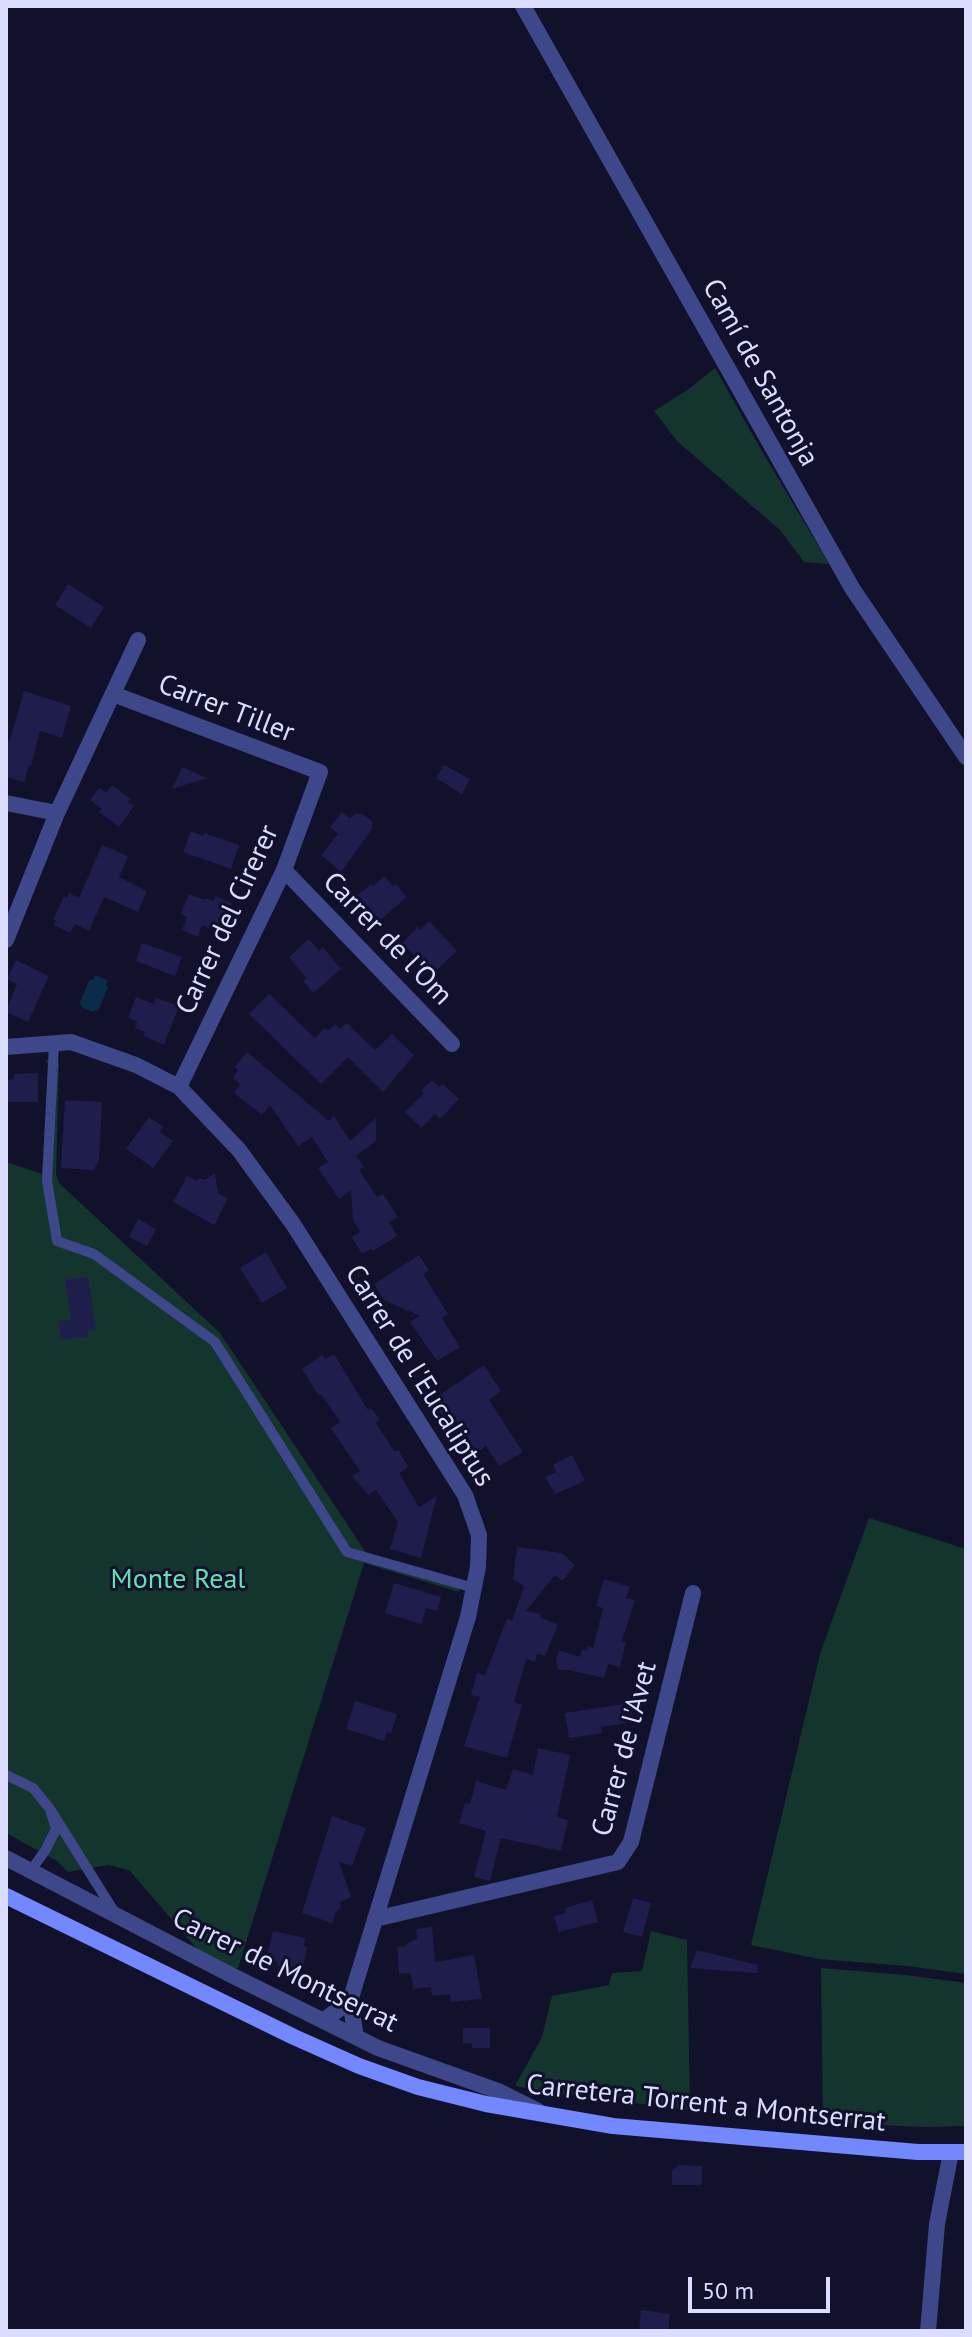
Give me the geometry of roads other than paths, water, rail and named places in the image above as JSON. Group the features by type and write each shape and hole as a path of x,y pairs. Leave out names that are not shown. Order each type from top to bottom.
{"main road":[{"name":"Carretera Torrent a Montserrat","path":"6,1896 359,2066 431,2091 548,2116 613,2126 918,2152 959,2152"}],"street":[{"name":"Camí de Santonja","path":"523,6 852,588 966,757"},
{"name":"Carrer Tiller","path":"6,940 57,813 138,640"},
{"name":"Carrer Tiller","path":"113,694 320,772"},
{"name":"Carrer del Cirerer","path":"179,1087 284,870 320,772"},
{"path":"6,803 57,813"},
{"name":"Carrer de l'Om","path":"284,870 452,1044"},
{"name":"Carrer de l'Eucaliptus","path":"6,1047 71,1042 136,1065 179,1087 239,1150 293,1224 465,1495 479,1535 478,1567 468,1617 350,2001"},
{"name":"Carrer de l'Avet","path":"375,1919 618,1862 631,1842 693,1593"},
{"name":"Carrer de Montserrat","path":"6,1858 63,1890 378,2048 498,2091 548,2116"},
{"path":"323,2021 350,2001 356,2037"},
{"path":"928,2331 937,2224 959,2152"}],"lane":[{"path":"54,1044 47,1181 57,1241 94,1254 215,1342 347,1552 474,1588"},
{"path":"6,1775 33,1788 50,1809 118,1918"},
{"path":"31,1870 56,1829 50,1809"}],"water":[{"path":"95,975 108,980 108,987 98,1011 94,1012 79,1004 90,979 93,980"}],"park label":[{"name":"Monte Real","path":"178,1580"}]}
